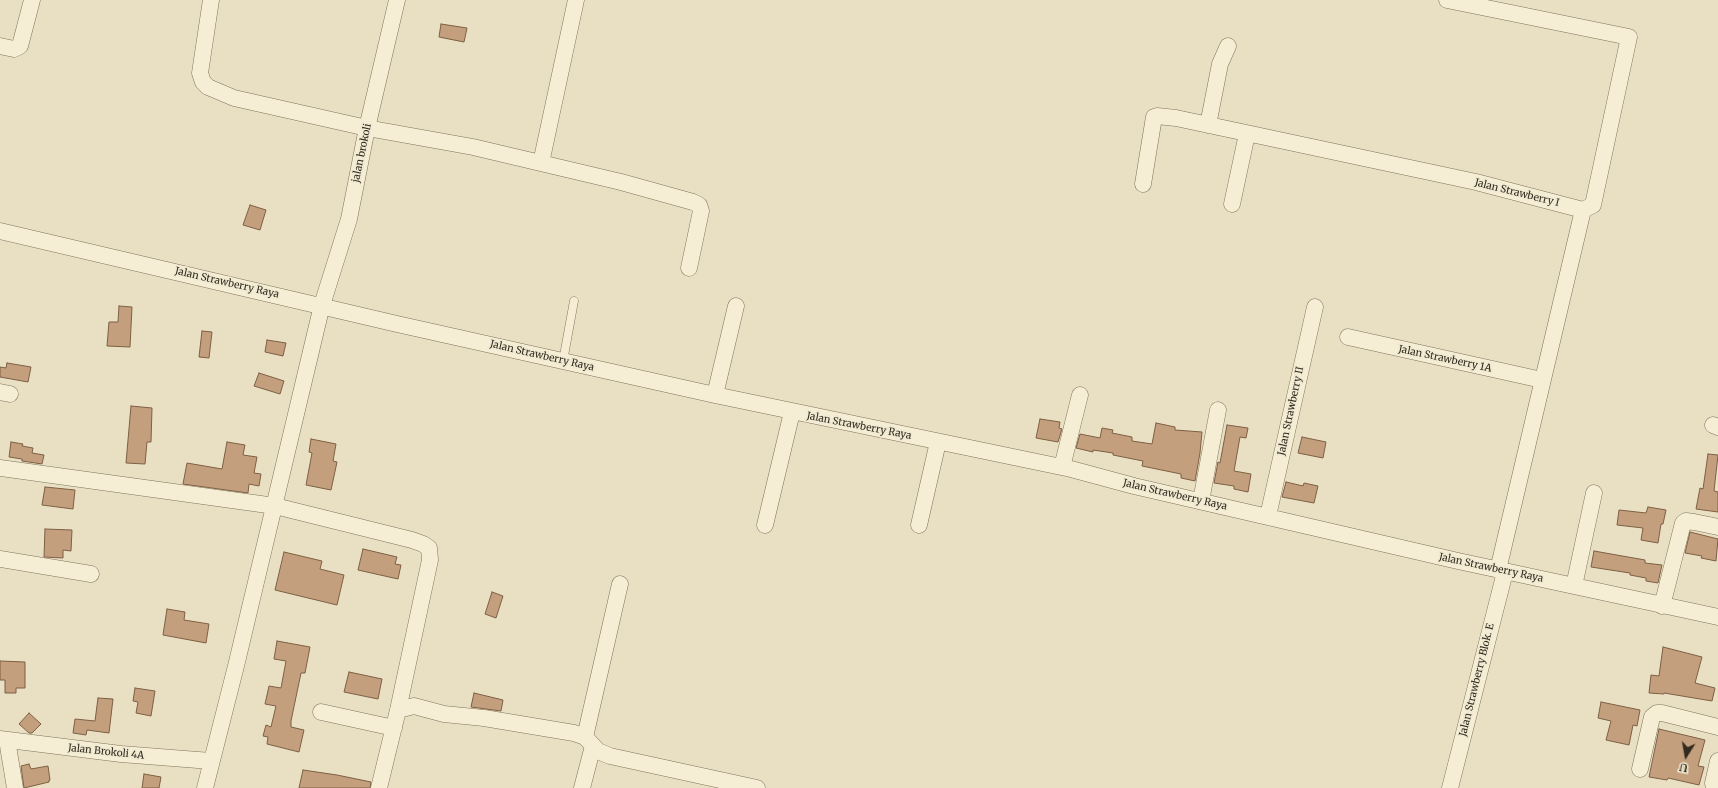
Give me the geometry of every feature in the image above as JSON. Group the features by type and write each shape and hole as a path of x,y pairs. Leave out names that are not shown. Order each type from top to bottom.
{"street":[{"path":"0,46 14,49 20,46 32,0"},
{"path":"211,0 200,73 202,82 208,87 234,98 367,128 473,147 621,182 693,202 699,205 701,211 689,268"},
{"name":"jalan brokoli","path":"205,788 275,506 322,305 349,219 367,128 397,0"},
{"path":"541,163 576,0"},
{"path":"1448,0 1629,37 1593,205 1583,210 1542,380 1502,571"},
{"path":"1208,125 1220,64 1228,46"},
{"name":"Jalan Strawberry I","path":"1143,184 1154,118 1157,116 1167,116 1476,182 1583,210"},
{"path":"1232,204 1247,134"},
{"name":"Jalan Strawberry Raya","path":"0,231 562,361 792,412 1062,467 1502,571 1718,617"},
{"path":"715,395 736,306"},
{"name":"Jalan Strawberry II","path":"1268,516 1315,307"},
{"name":"Jalan Strawberry 1A","path":"1348,337 1542,380"},
{"path":"1062,467 1080,395"},
{"path":"1201,501 1218,410"},
{"path":"765,525 792,412"},
{"path":"919,525 938,442"},
{"path":"0,468 275,506 412,540 429,548 430,560 394,728 379,788"},
{"path":"1574,586 1594,493"},
{"path":"1662,606 1683,523 1686,521 1694,522 1718,528"},
{"path":"0,559 91,574"},
{"name":"Jalan Strawberry Blok. E","path":"1450,788 1502,571"},
{"path":"582,788 589,742 620,584"},
{"path":"398,710 414,706 444,714 574,733 589,742 598,751 610,756 757,788"},
{"path":"321,712 394,728"},
{"path":"1640,769 1652,717 1657,713 1718,727"},
{"path":"4,740 15,788"},
{"name":"Jalan Brokoli 4A","path":"4,740 121,754 211,761"},
{"path":"1714,788 1713,784 1718,762"}],"lane":[{"path":"562,361 574,301"}],"building":[{"path":"441,24 467,28 464,42 439,37"},
{"path":"250,205 266,210 260,230 243,225"},
{"path":"119,306 132,307 130,347 107,346 109,322 118,322"},
{"path":"202,331 212,332 209,358 199,357"},
{"path":"267,340 286,343 283,356 265,352"},
{"path":"7,363 31,367 28,382 0,377 0,367 6,368"},
{"path":"259,373 284,381 280,394 254,386"},
{"path":"131,406 152,408 151,442 147,442 145,464 126,463"},
{"path":"1040,419 1060,422 1059,428 1062,429 1058,442 1036,438"},
{"path":"1156,423 1175,427 1175,430 1202,432 1195,481 1181,478 1181,474 1142,466 1143,461 1113,455 1113,453 1093,450 1093,452 1076,448 1080,434 1100,438 1102,428 1113,430 1112,433 1132,437 1132,441 1152,444"},
{"path":"1227,425 1248,428 1246,438 1240,437 1234,471 1251,474 1248,492 1234,489 1234,486 1214,483 1218,462 1220,463"},
{"path":"1302,437 1326,442 1323,458 1298,453"},
{"path":"311,439 336,444 333,461 337,462 331,490 306,485 312,453 309,452"},
{"path":"11,442 23,444 22,446 33,448 32,453 44,455 42,464 22,461 22,459 9,457"},
{"path":"227,442 245,445 243,455 257,457 254,473 261,474 259,486 249,484 248,493 183,484 187,463 222,469"},
{"path":"1708,454 1718,455 1714,491 1718,492 1718,512 1696,509 1700,488 1703,489"},
{"path":"1286,482 1303,486 1304,483 1318,486 1314,503 1282,497"},
{"path":"45,487 75,490 73,509 42,505"},
{"path":"1648,507 1666,510 1663,524 1661,524 1658,543 1641,540 1643,528 1617,525 1619,510 1646,513"},
{"path":"45,529 72,530 71,551 63,550 63,558 44,557"},
{"path":"1690,532 1718,539 1716,561 1701,558 1702,556 1685,553"},
{"path":"363,549 397,557 395,564 401,565 398,579 358,570"},
{"path":"1594,551 1645,560 1645,563 1662,565 1658,583 1646,581 1646,578 1630,575 1630,573 1591,567"},
{"path":"284,552 322,561 320,569 344,575 337,605 275,590"},
{"path":"492,592 503,596 496,618 485,614"},
{"path":"167,609 185,612 184,620 209,624 206,643 163,635"},
{"path":"277,641 310,647 305,673 301,673 291,721 291,727 304,730 299,752 267,744 268,737 263,736 266,725 271,727 276,706 265,704 269,686 281,688 286,661 274,659"},
{"path":"1663,647 1702,657 1695,683 1715,688 1712,701 1664,693 1649,693 1651,675 1659,676"},
{"path":"0,661 25,662 25,688 16,688 16,693 5,693 5,680 0,680"},
{"path":"349,672 382,679 378,699 344,692"},
{"path":"135,688 155,691 151,716 136,713 138,702 133,701"},
{"path":"474,693 503,700 501,711 471,707"},
{"path":"98,698 113,699 109,733 87,730 86,735 73,733 75,719 95,721"},
{"path":"1601,702 1640,710 1637,726 1633,725 1629,745 1606,740 1611,721 1598,718"},
{"path":"29,713 41,724 32,733 29,733 19,724"},
{"path":"1659,729 1705,740 1698,766 1704,767 1699,785 1668,778 1667,780 1649,777"},
{"path":"29,764 31,769 48,766 49,782 24,788 21,766"},
{"path":"303,770 371,782 370,788 299,788"},
{"path":"144,774 161,777 159,788 142,788"}]}
